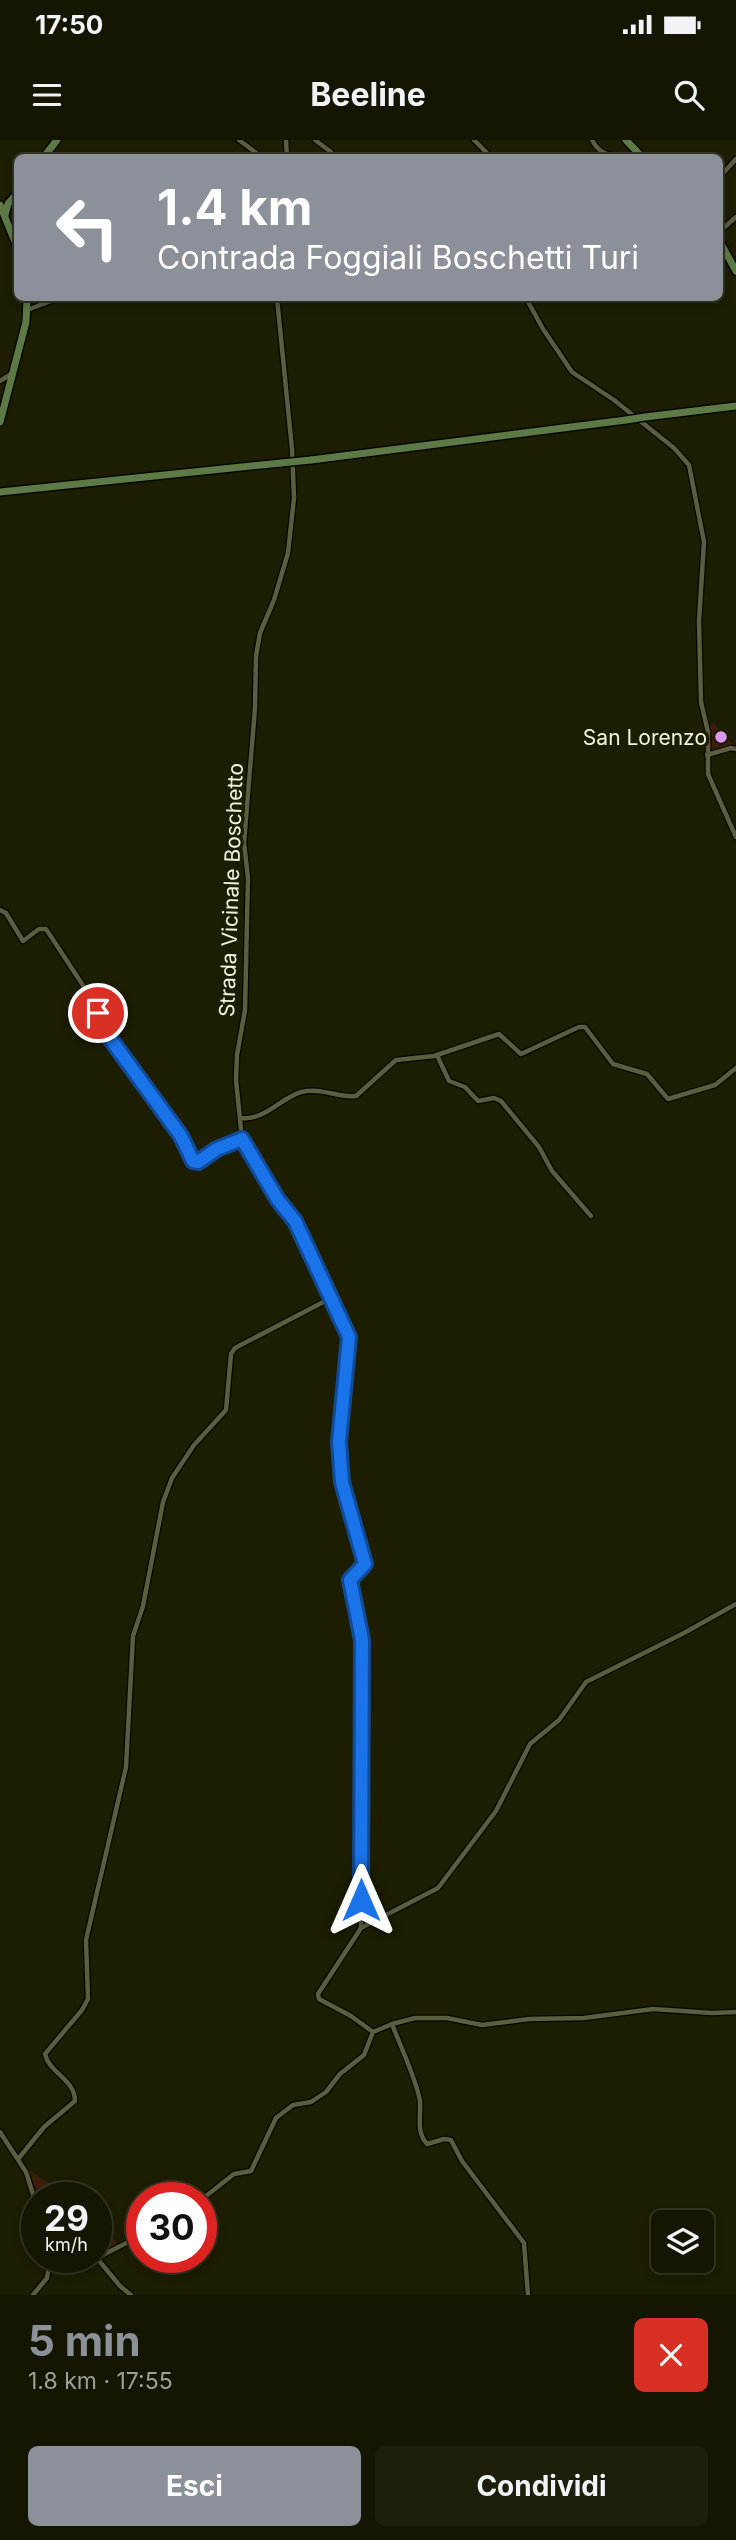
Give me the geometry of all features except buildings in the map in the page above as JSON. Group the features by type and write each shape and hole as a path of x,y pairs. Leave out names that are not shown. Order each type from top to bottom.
{"main road":[{"path":"46,154 57,140"},
{"path":"626,140 639,154"},
{"path":"3,203 14,240"},
{"path":"723,247 736,271"},
{"path":"0,422 22,341 27,301"},
{"path":"0,492 311,460 736,406"}],"street":[{"path":"240,140 258,154"},
{"path":"315,140 331,152"},
{"path":"474,140 488,154"},
{"path":"592,140 597,150 606,154"},
{"path":"723,174 736,159"},
{"path":"27,310 51,301"},
{"name":"Strada Vicinale Boschetto","path":"277,301 295,484 293,518 281,580 257,643 255,708 244,843 248,878 245,1010 236,1069 242,1139 278,1200 295,1221 349,1337 339,1442 342,1482 365,1564 350,1580 362,1640 361,1927"},
{"path":"528,301 572,372 642,420 689,465 704,542 699,621 700,688 701,706 708,732 709,780 736,837"},
{"path":"0,381 11,374"},
{"path":"707,755 736,749"},
{"path":"0,911 6,913 23,941 39,929 46,929 86,990 112,1041 176,1129 193,1161 198,1162 217,1149 242,1139"},
{"path":"241,1118 255,1117 300,1093 324,1091 349,1097 360,1095 396,1060 437,1055 499,1034 519,1053 525,1053 582,1027 613,1064 647,1074 668,1099 715,1085 736,1068"},
{"path":"437,1055 449,1081 466,1087 478,1101 494,1098 501,1101 539,1147 552,1171 591,1216"},
{"path":"19,2158 44,2127 75,2101 75,2092 47,2060 45,2054 82,2010 87,2000 86,1940 126,1767 133,1636 143,1606 168,1486 194,1445 226,1410 231,1354 235,1348 331,1298"},
{"path":"373,2032 351,2016 319,1999 318,1994 361,1927 438,1888 496,1811 530,1744 559,1720 586,1682 736,1604"},
{"path":"217,2188 234,2175 251,2171 276,2118 293,2105 311,2102 326,2092 340,2074 363,2055 373,2032 391,2024 415,2018 447,2018 482,2025 529,2019 584,2018 653,2009 712,2014 736,2012"},
{"path":"391,2024 419,2099 423,2139 427,2144 444,2139 451,2140 462,2161 524,2243 528,2295"},
{"path":"0,2132 19,2158 29,2182"},
{"path":"33,2295 47,2278 48,2273"},
{"path":"109,2273 131,2295"}],"shaded area":[{"path":"714,723 733,744 715,752 709,750 709,727"},
{"path":"29,2170 49,2182 33,2182"},
{"path":"112,2236 118,2245 112,2248"}],"place":[{"name":"San Lorenzo","path":"721,737"}],"route":[{"path":"98,1013 112,1041 181,1136 193,1161 201,1161 217,1149 242,1139 278,1200 295,1221 349,1337 339,1442 342,1482 365,1564 350,1580 362,1640 361,1900"}]}
